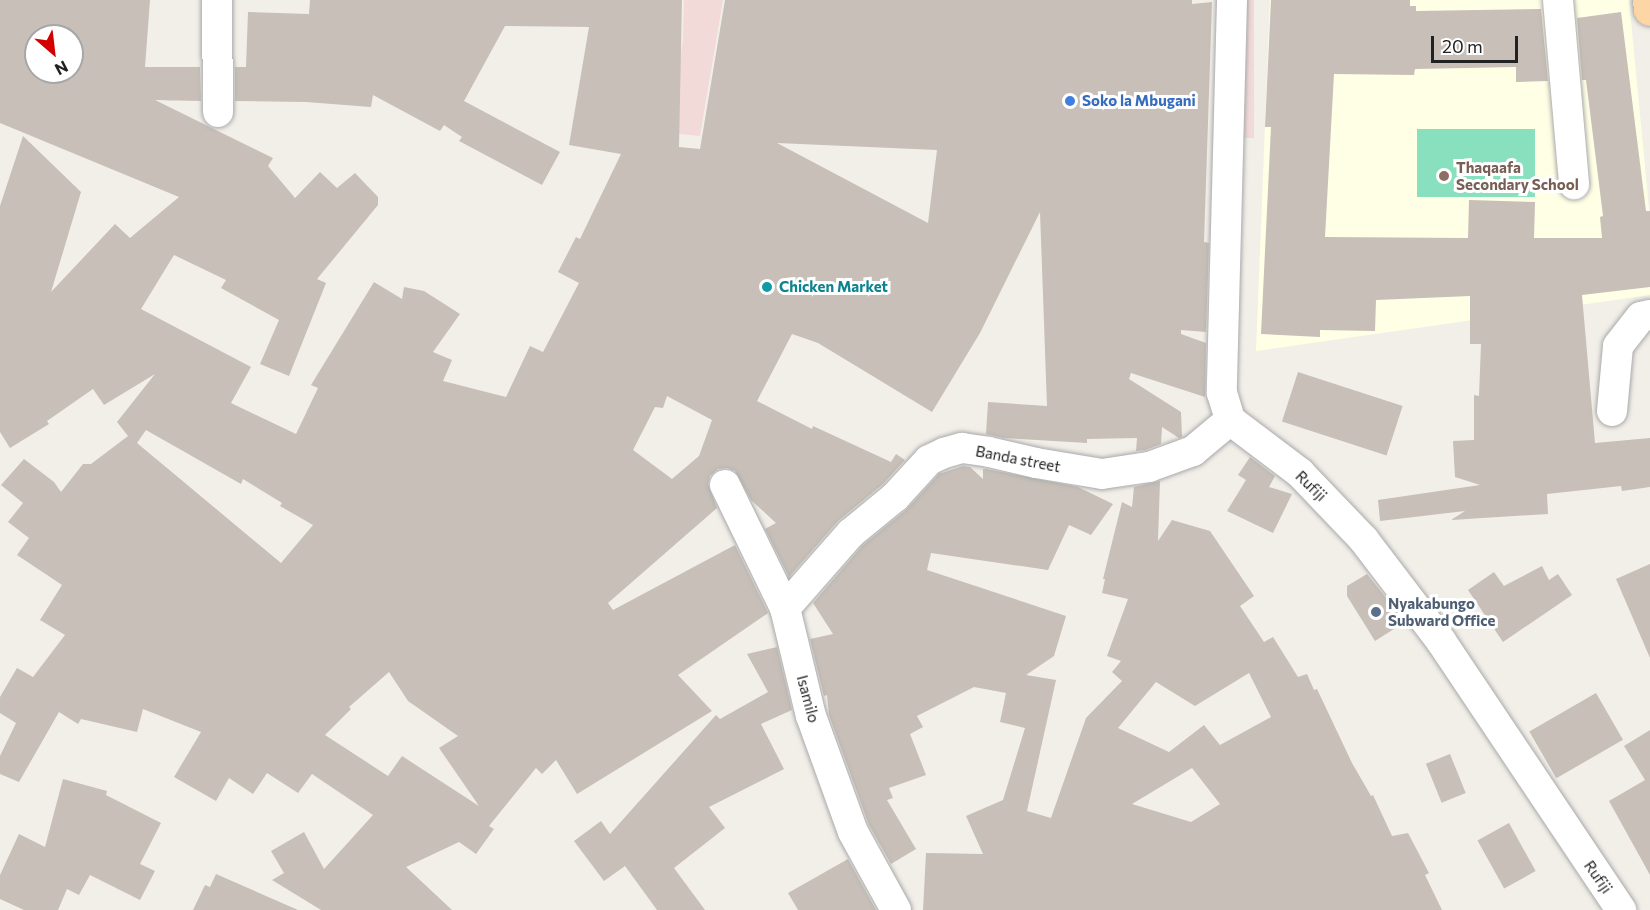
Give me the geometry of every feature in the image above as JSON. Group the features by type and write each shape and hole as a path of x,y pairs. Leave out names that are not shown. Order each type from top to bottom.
{"main road":[{"path":"1649,0 1650,9"}],"street":[{"path":"217,0 218,112"},
{"path":"1230,420 1222,393 1232,0"},
{"path":"1558,0 1574,184"},
{"path":"1612,411 1618,346 1641,317 1650,315"},
{"name":"Banda street","path":"785,608 851,533 895,497 929,460 944,453 962,448 1102,474 1149,467 1193,451 1230,420"},
{"name":"Rufiji","path":"1230,420 1300,473 1364,540 1441,641 1621,910"},
{"name":"Isamilo","path":"725,485 785,608 811,716 853,832 896,910"}],"shaded area":[{"path":"684,0 723,0 700,136 670,133 683,39"},
{"path":"1216,0 1254,0 1254,138 1216,138"},
{"path":"1270,0 1629,0 1650,219 1650,295 1256,351"}],"green space":[{"path":"1417,129 1535,129 1535,197 1417,197"}],"building":[{"path":"0,0 150,0 145,67 200,67 201,101 155,100 273,158 268,166 295,198 320,172 337,188 355,173 378,197 378,205 317,279 326,283 289,376 260,364 279,320 221,288 226,280 174,255 141,309 251,367 231,403 296,434 318,388 311,385 374,282 402,299 404,287 424,291 460,314 433,352 452,360 443,381 506,397 530,346 543,352 579,283 558,272 576,237 580,239 621,154 569,145 589,27 505,26 464,101 560,152 542,185 459,141 462,137 444,125 440,131 373,95 371,107 306,102 235,101 235,67 246,67 248,12 309,14 310,0 682,0 679,147 700,149 725,0 1192,0 1192,4 1212,2 1204,242 1209,243 1206,332 1181,330 1181,334 1206,343 1205,397 1131,373 1129,379 1181,412 1182,437 1179,438 1162,427 1161,444 1136,451 1137,438 1087,439 1087,443 1004,438 986,434 988,402 1047,406 1040,212 980,333 932,412 818,343 792,334 757,401 812,429 813,426 891,462 896,454 905,460 883,484 838,521 789,577 765,529 776,523 751,500 735,471 727,468 718,469 710,476 708,484 717,508 608,603 613,610 735,545 768,613 678,675 712,711 577,794 556,760 542,774 536,768 489,826 494,829 476,854 459,842 406,867 452,910 321,910 272,880 284,873 271,851 304,832 324,869 373,815 312,774 298,793 267,773 253,794 229,778 216,801 174,777 201,732 143,709 137,732 81,719 78,724 59,712 19,782 0,774 0,756 16,723 0,713 0,697 17,668 33,677 65,635 40,620 62,585 17,555 29,538 8,522 23,503 1,485 24,459 54,482 61,492 83,464 91,464 128,436 117,422 155,374 104,405 93,389 47,421 49,424 10,448 0,432 0,206 23,136 81,192 51,292 115,224 130,238 179,197 0,123","holes":["777,143 937,150 928,223","667,396 712,420 699,456 672,479 633,450 655,407 663,408","146,430 241,484 243,479 282,503 280,506 313,525 281,563 137,443","389,672 408,701 458,736 439,748 479,806 402,756 388,776 325,735 351,709 349,707"]},
{"path":"1271,0 1410,0 1410,6 1416,6 1416,11 1541,9 1548,81 1516,82 1516,67 1415,69 1414,75 1334,74 1325,237 1468,238 1469,200 1535,202 1534,238 1602,238 1600,217 1603,216 1586,80 1582,80 1577,18 1621,12 1646,211 1650,211 1650,287 1582,295 1595,443 1650,438 1650,487 1622,491 1621,486 1547,494 1548,514 1451,520 1465,511 1380,521 1378,500 1480,485 1455,477 1453,441 1474,440 1474,395 1479,396 1481,344 1470,344 1470,296 1376,300 1375,331 1320,330 1320,337 1261,334 1271,127 1265,127"},
{"path":"1298,372 1403,406 1387,455 1282,421"},
{"path":"1250,457 1275,476 1269,487 1292,494 1273,533 1227,511 1246,480 1238,475"},
{"path":"963,466 970,467 983,479 983,469 986,469 1078,487 1113,504 1091,535 1069,525 1048,570 931,553 927,570 1066,616 1054,656 1026,675 1056,680 1027,811 1051,818 1086,718 1122,681 1112,672 1121,661 1107,656 1128,599 1102,593 1105,579 1103,579 1122,502 1132,507 1134,487 1160,481 1158,541 1172,520 1210,531 1254,596 1240,606 1264,642 1273,637 1298,677 1307,674 1314,690 1317,689 1352,763 1371,796 1373,795 1392,836 1408,833 1429,873 1425,875 1442,910 923,910 926,853 983,854 966,816 1003,800 1025,728 1000,722 1006,693 974,687 917,716 923,727 910,734 926,775 889,788 893,798 887,800 916,849 891,864 869,825 829,715 827,695 824,696 810,639 833,634 813,603 863,545 906,510 939,474","holes":["1249,673 1271,717 1220,745 1204,725 1169,752 1118,728 1156,682 1195,706","1192,768 1220,804 1191,822 1132,804"]},
{"path":"1650,564 1650,658 1616,579"},
{"path":"1542,566 1549,580 1558,574 1572,595 1503,642 1468,590 1494,572 1504,586"},
{"path":"1367,574 1405,622 1375,641 1347,596 1347,586"},
{"path":"777,647 792,710 761,724 784,769 709,807 725,828 674,868 705,910 657,910 625,866 604,881 574,841 601,821 610,834 716,715 720,719 768,692 747,654"},
{"path":"1596,693 1623,740 1556,778 1529,732"},
{"path":"1650,730 1650,875 1609,801 1645,780 1624,746"},
{"path":"1450,754 1466,793 1442,803 1426,764"},
{"path":"63,779 107,791 106,795 161,823 140,864 155,871 140,900 90,875 79,895 67,889 58,910 24,910 0,899 0,875 19,834 45,847"},
{"path":"1509,823 1536,871 1504,889 1478,840"},
{"path":"848,859 876,910 798,910 788,893"},
{"path":"216,874 298,910 193,910 205,885 210,887"}],"place":[{"name":"Soko la Mbugani","path":"1070,101"},
{"name":"Thaqaafa Secondary School","path":"1444,176"},
{"name":"Chicken Market","path":"767,287"},
{"name":"Nyakabungo Subward Office","path":"1376,612"}]}
